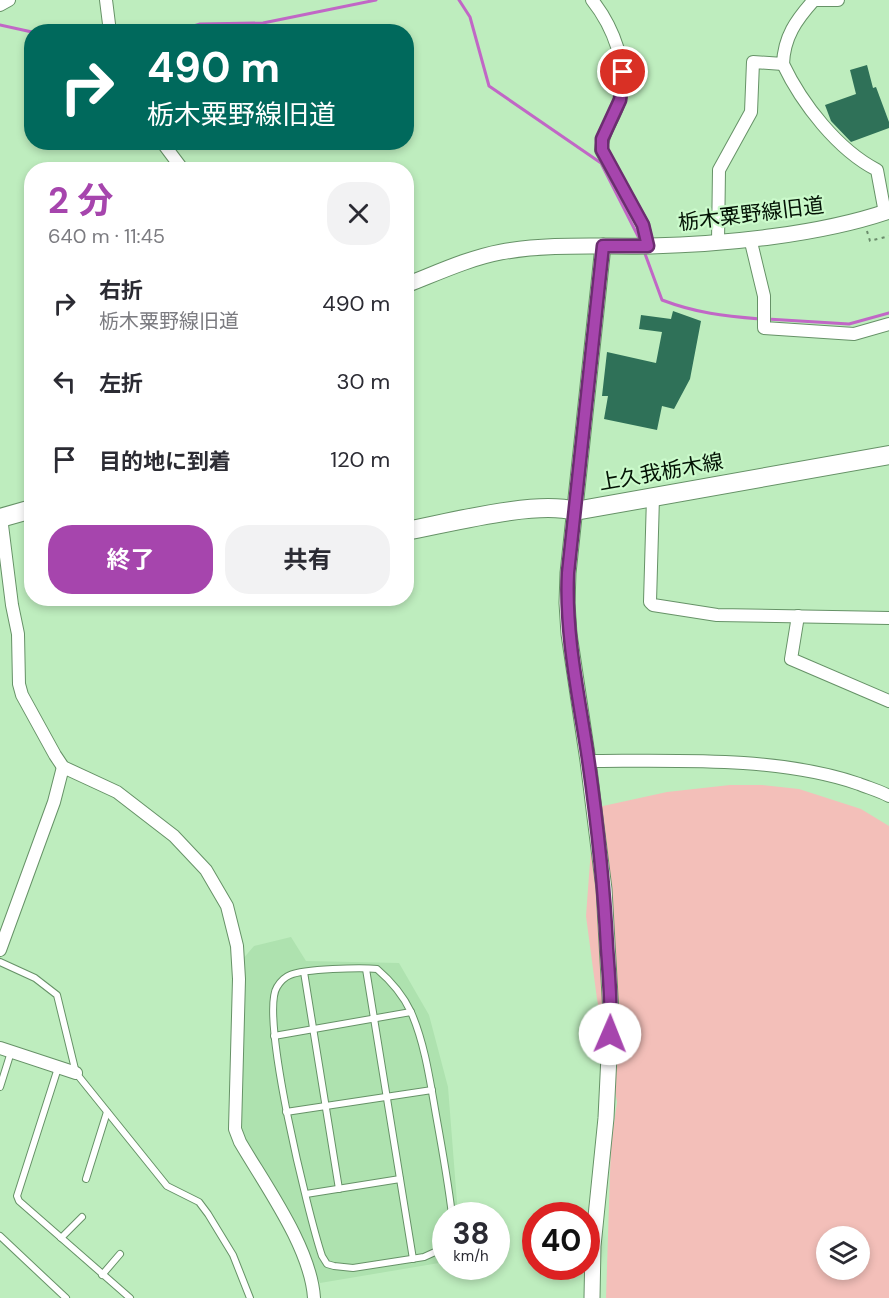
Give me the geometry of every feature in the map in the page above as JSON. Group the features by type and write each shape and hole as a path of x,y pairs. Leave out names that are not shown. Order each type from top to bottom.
{"main road":[{"name":"上久我栃木線","path":"414,530 523,511 560,507 575,511 889,455"},
{"path":"0,517 24,510"}],"street":[{"path":"0,5 9,0"},
{"path":"106,0 109,24"},
{"path":"592,0 612,30 623,72 620,100 602,139 602,150 643,225 648,246"},
{"path":"838,0 814,0 804,11 788,36 783,64 810,107 839,144 860,161 877,170 887,212"},
{"path":"718,242 719,170 751,112 753,62 783,64"},
{"name":"栃木粟野線旧道","path":"414,282 477,258 527,248 648,246 718,242 862,220 887,212"},
{"path":"750,238 764,296 765,328 854,334 889,324"},
{"path":"592,1298 593,1246 606,1118 611,1014 604,889 569,634 567,603 603,246"},
{"path":"653,497 650,602 653,605 717,615 889,618"},
{"path":"0,517 18,634 19,684 25,701 63,767 117,792 174,837 206,870 227,906 237,946 239,979 235,1129 240,1142 278,1204 294,1237 311,1278 314,1298"},
{"path":"798,616 791,659 889,701"},
{"path":"588,761 678,761 780,766 832,775 889,796"},
{"path":"0,950 54,802 63,767"},
{"path":"6,1050 76,1073"}],"lane":[{"path":"0,962 34,978 57,995 76,1073 167,1186 199,1202 233,1255 250,1298"},
{"path":"366,969 413,1259"},
{"path":"432,1253 424,1257 353,1268 327,1264 322,1256 286,1112 274,1036 272,996 276,988 289,975 304,972 377,969 389,979 411,1012 422,1047 432,1090 450,1202"},
{"path":"304,972 339,1189"},
{"path":"274,1036 411,1012"},
{"path":"0,1088 6,1050"},
{"path":"58,1068 17,1196 19,1201 130,1298"},
{"path":"286,1112 432,1090"},
{"path":"86,1179 107,1112"},
{"path":"306,1194 400,1179"},
{"path":"61,1238 82,1217"},
{"path":"0,1236 66,1298"},
{"path":"102,1275 120,1254"}],"path":[{"path":"862,220 870,241 889,236"}],"shaded area":[{"path":"730,785 762,785 799,789 861,809 889,826 889,1298 606,1298 611,1143 617,1102 597,999 586,916 594,808 667,792"},
{"path":"291,937 306,961 399,963 429,1015 448,1087 457,1202 432,1202 432,1264 320,1283 292,1222 245,1144 239,1128 242,960 254,946"}],"building":[{"path":"867,65 873,88 876,87 889,122 889,128 851,142 831,121 825,105 856,94 850,70"},
{"path":"673,311 701,321 690,379 674,409 662,406 657,430 604,419 608,396 602,396 607,352 656,363 662,332 639,329 641,315 671,319"}],"waterway":[{"path":"200,24 263,23 376,0"},
{"path":"459,0 470,17 489,86 601,163 641,242"},
{"path":"0,25 24,30"},
{"path":"644,251 662,300 710,313 760,319"},
{"path":"767,319 849,324 889,313"}],"route":[{"path":"610,1034 611,1014 604,889 569,634 567,603 568,573 603,246 648,246 643,225 622,191 602,150 602,139 620,100 623,72"}]}
